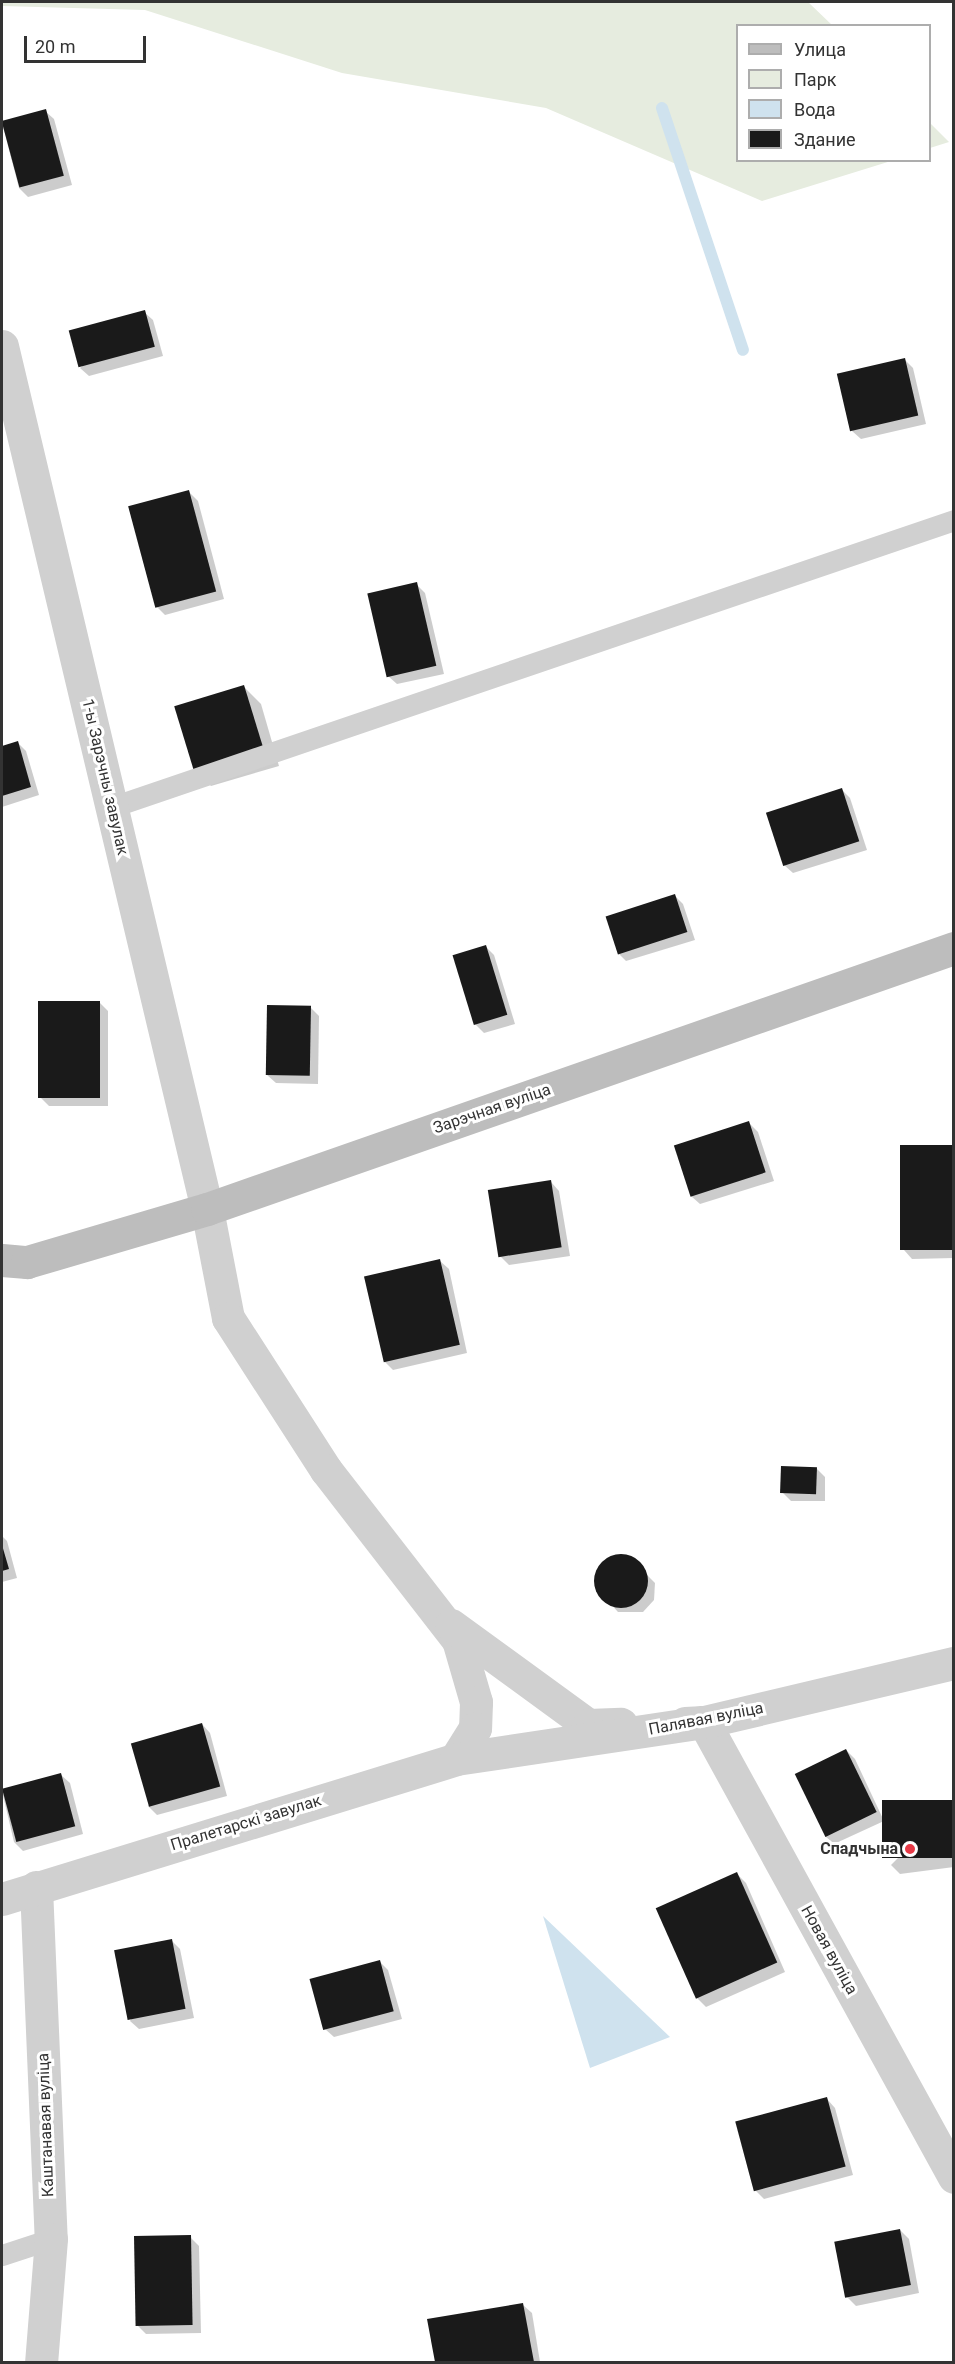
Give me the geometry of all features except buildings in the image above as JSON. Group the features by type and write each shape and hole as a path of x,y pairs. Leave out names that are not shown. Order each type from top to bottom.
{"main road":[{"name":"Зарэчная вуліца","path":"14,1261 207,1209 954,948"}],"street":[{"name":"1-ы Зарэчны завулак","path":"2,346 207,1209 228,1318 326,1470 447,1622"},
{"path":"447,1622 588,1725 704,1722"},
{"path":"447,1622 459,1640 476,1702 475,1728 456,1759"},
{"name":"Палявая вуліца","path":"456,1759 704,1722 954,1663"},
{"name":"Новая вуліца","path":"704,1722 954,2177"},
{"name":"Пралетарскі завулак","path":"2,1899 456,1759"},
{"name":"Каштанавая вуліца","path":"36,1887 51,2239 41,2362"}],"lane":[{"path":"112,807 954,520"},
{"path":"2,2254 51,2239"}],"green space":[{"path":"2,2 808,2 831,24 736,24 736,162 888,162 762,201 546,108 342,73 145,10 2,6"},
{"path":"931,124 949,142 931,148"}],"water":[{"path":"543,1916 670,2037 590,2068"}],"waterway":[{"path":"662,108 743,350"}],"place":[{"name":"Спадчына","path":"910,1849"}]}
